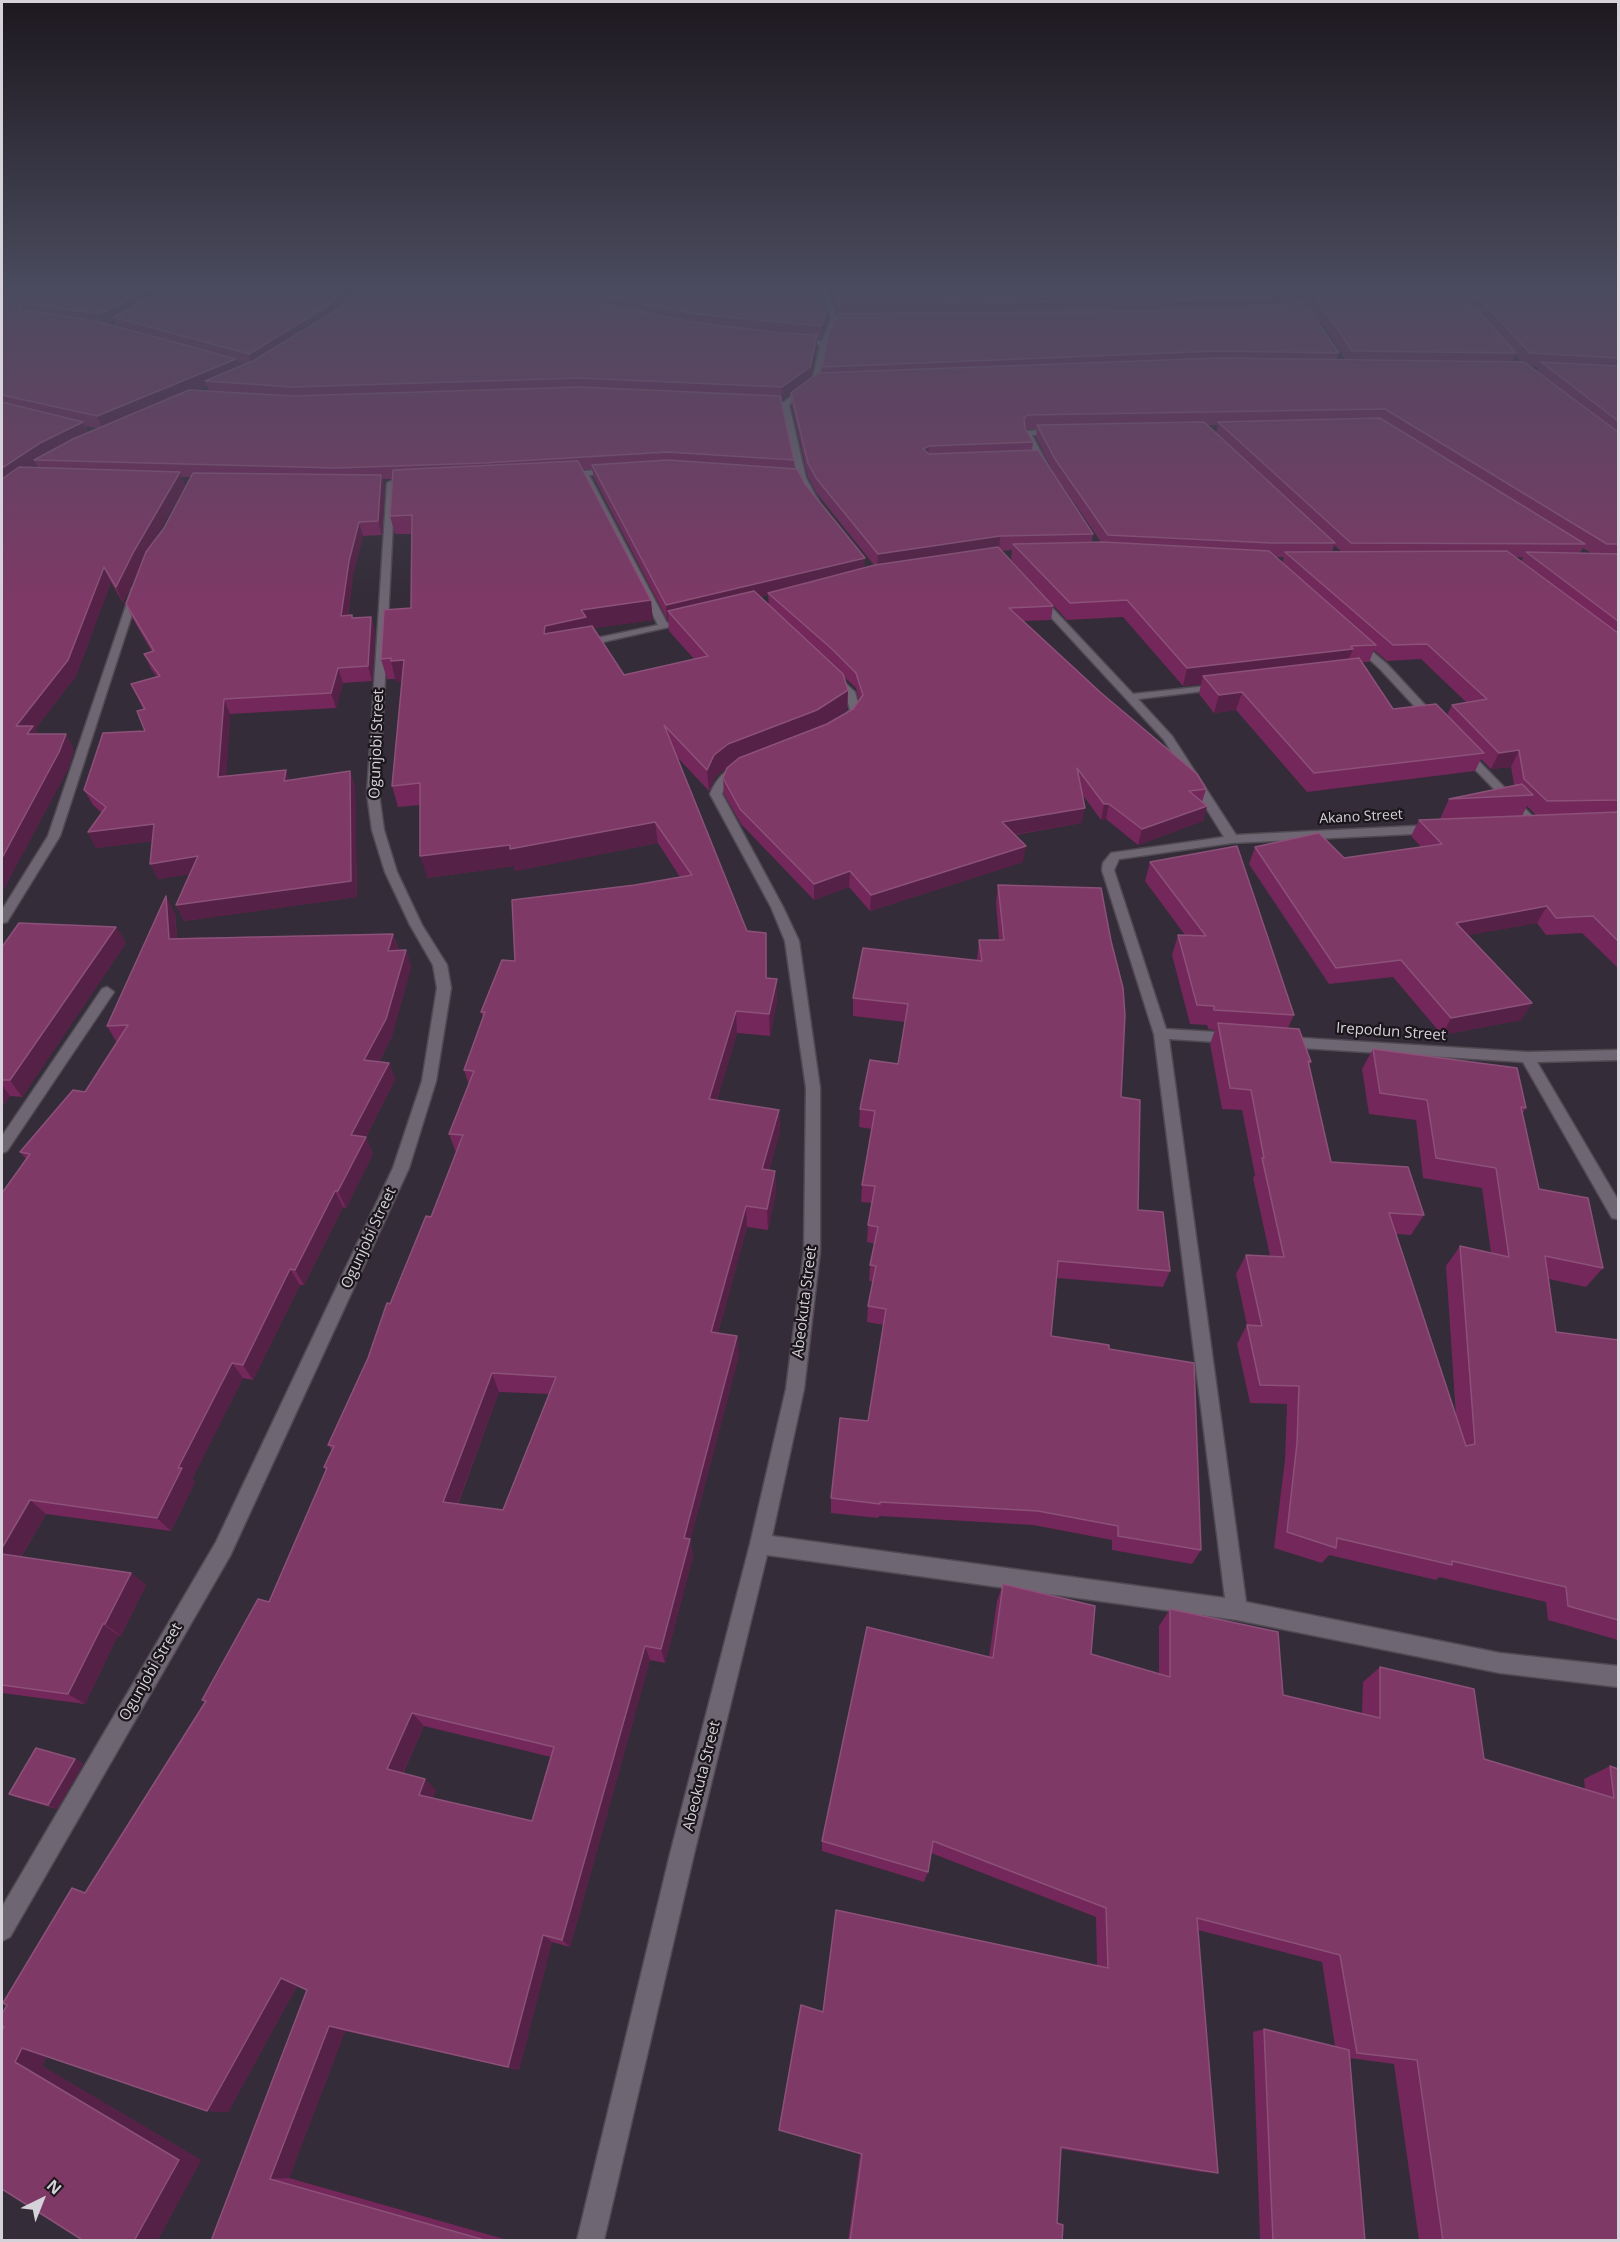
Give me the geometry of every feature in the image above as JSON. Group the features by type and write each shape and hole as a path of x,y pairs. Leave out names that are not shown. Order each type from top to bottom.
{"street":[{"path":"773,403 784,404 801,392"},
{"path":"784,404 802,478 819,507"},
{"path":"1053,480 1028,438 1028,433 1063,430"},
{"path":"1029,461 1041,460"},
{"path":"552,475 624,470"},
{"path":"584,473 625,548 664,627"},
{"path":"791,477 802,478"},
{"name":"Ogunjobi Street","path":"2,1929 222,1549 401,1168 429,1081 444,988 440,965 416,926 391,872 378,830 373,794 391,483"},
{"path":"2,919 54,836 82,756 122,625 142,575"},
{"path":"1030,589 1168,738 1232,839"},
{"path":"574,645 699,619"},
{"path":"1350,637 1378,668 1444,732"},
{"path":"826,667 850,692 855,711 847,720 830,730"},
{"path":"1131,697 1235,685"},
{"path":"1453,740 1534,824"},
{"name":"Abeokuta Street","path":"590,2241 682,1854 760,1544 795,1389 812,1251 813,1088 792,941 777,907 716,794 721,780 735,769 757,759"},
{"name":"Akano Street","path":"1161,1034 1108,870 1109,863 1115,856 1232,839 1441,828"},
{"path":"2,1147 107,992"},
{"path":"1237,1611 1161,1034 1244,1039"},
{"name":"Irepodun Street","path":"1268,1040 1527,1057 1618,1055"},
{"path":"1527,1057 1618,1213"},
{"path":"760,1544 1237,1611 1500,1663 1618,1677"}],"building":[{"path":"2,392 156,392 97,416 2,395"},
{"path":"185,392 293,396 432,392 683,392 780,396 794,460 668,452 484,463 336,468 34,460 73,439"},
{"path":"1564,392 1618,432 1618,544 1607,544 1385,409 1027,415 1024,418 1025,428 1033,442 929,446 923,449 929,454 1038,450 1093,534 1000,536 878,554 816,478 808,463 791,393"},
{"path":"1580,392 1618,392 1618,421"},
{"path":"2,402 83,422 40,443 2,468"},
{"path":"1380,418 1585,544 1351,543 1218,422"},
{"path":"1204,422 1335,543 1271,543 1108,535 1055,459 1037,425"},
{"path":"668,460 797,469 805,484 865,558 666,605 592,465"},
{"path":"578,461 651,600 581,610 586,617 545,626 544,634 592,626 624,675 708,656 668,611 754,591 843,674 848,690 817,710 728,744 714,755 707,770 664,725 747,931 766,933 766,978 777,979 769,1014 736,1011 709,1099 779,1110 762,1169 775,1171 767,1209 746,1206 711,1332 737,1336 684,1538 690,1539 661,1649 645,1646 562,1940 543,1935 508,2067 329,2026 270,2179 488,2241 211,2241 307,1990 281,1978 207,2111 22,2048 15,2062 179,2160 134,2241 84,2241 2,2189 2,2031 4,2027 2,2014 7,2005 3,2003 72,1888 85,1893 206,1701 202,1700 258,1599 269,1602 327,1468 324,1467 334,1446 328,1445 368,1358 387,1303 390,1304 426,1216 431,1217 463,1135 449,1134 474,1071 464,1070 485,1012 481,1012 502,960 515,961 512,900 635,885 692,875 655,822 510,849 510,845 420,856 420,783 392,786 404,660 381,659 384,610 411,608 412,515 390,516 393,470","holes":["492,1373 556,1377 503,1510 443,1502","412,1713 554,1747 532,1821 419,1795 425,1779 387,1769"]},
{"path":"19,467 180,472 116,587 104,567 68,660 16,726 33,726 27,734 66,734 59,752 2,858 2,479"},
{"path":"193,473 381,475 378,521 359,522 349,561 341,616 371,617 368,666 338,668 331,693 224,699 218,777 286,770 284,781 350,771 351,881 176,905 198,856 150,864 154,824 88,832 106,807 84,790 103,733 145,731 137,711 145,709 131,684 160,676 144,654 154,651 126,604 146,552 164,528"},
{"path":"1104,542 1269,551 1376,645 1351,646 1353,649 1187,668 1127,600 1070,603 1013,544"},
{"path":"998,547 1053,606 1009,608 1100,692 1197,774 1206,789 1189,791 1207,806 1142,829 1109,804 1104,804 1077,768 1085,808 1002,822 1026,846 871,895 850,871 814,884 740,809 723,778 727,768 739,758 827,724 853,709 863,695 856,673 768,593 875,565"},
{"path":"1507,551 1618,633 1618,800 1547,801 1524,779 1519,750 1499,753 1452,705 1487,699 1427,644 1393,645 1285,552"},
{"path":"1526,552 1618,554 1618,621"},
{"path":"1359,658 1393,709 1436,704 1484,753 1314,773 1242,692 1219,695 1203,676"},
{"path":"1522,784 1533,795 1449,799"},
{"path":"1618,812 1618,941 1593,916 1556,918 1547,906 1456,923 1532,1003 1451,1018 1401,960 1336,968 1255,847 1319,833 1344,858 1442,844 1419,820"},
{"path":"1237,846 1294,1015 1214,1010 1214,1006 1197,1005 1178,935 1206,936 1150,862"},
{"path":"998,885 1101,888 1123,988 1125,1015 1121,1097 1140,1100 1138,1210 1163,1212 1170,1271 1058,1261 1051,1336 1109,1345 1109,1349 1194,1363 1201,1550 1118,1536 1118,1526 1038,1511 880,1502 880,1504 831,1498 840,1418 868,1421 886,1309 868,1306 876,1266 870,1265 878,1227 868,1225 875,1186 862,1185 875,1111 860,1109 870,1060 898,1064 908,1004 853,998 863,948 982,961 979,940 1004,940"},
{"path":"166,896 169,939 393,934 388,951 406,950 386,1019 364,1060 389,1063 351,1135 366,1137 338,1191 335,1191 295,1270 290,1269 243,1365 232,1363 178,1468 182,1468 157,1518 30,1500 2,1548 2,1193 30,1154 20,1152 73,1090 85,1092 128,1025 107,1026"},
{"path":"19,923 116,927 10,1080 2,1080 2,947"},
{"path":"1218,1023 1299,1029 1311,1062 1308,1061 1331,1162 1408,1167 1424,1215 1389,1213 1466,1446 1475,1444 1460,1246 1509,1257 1496,1168 1436,1158 1427,1100 1380,1093 1373,1049 1517,1068 1526,1108 1521,1107 1539,1189 1588,1198 1603,1268 1545,1256 1556,1332 1618,1340 1618,1620 1568,1606 1566,1587 1452,1561 1452,1565 1337,1538 1336,1548 1287,1532 1297,1443 1299,1386 1260,1385 1247,1325 1262,1326 1246,1255 1284,1257 1262,1158 1264,1158 1251,1090 1230,1088"},
{"path":"2,1554 131,1573 68,1694 2,1685"},
{"path":"1003,1584 1095,1606 1091,1654 1170,1677 1170,1609 1278,1632 1283,1695 1380,1718 1380,1667 1474,1689 1484,1759 1614,1798 1610,1766 1618,1769 1618,2241 1443,2241 1417,2060 1357,2053 1340,1955 1197,1918 1218,2173 1061,2147 1057,2223 1063,2225 1062,2241 850,2241 862,2154 779,2130 801,2005 823,2012 836,1910 1108,1968 1106,1908 933,1841 928,1872 822,1841 867,1627 993,1658"},
{"path":"36,1748 75,1759 48,1805 9,1794"},
{"path":"1264,2029 1349,2050 1365,2241 1273,2241"}]}
